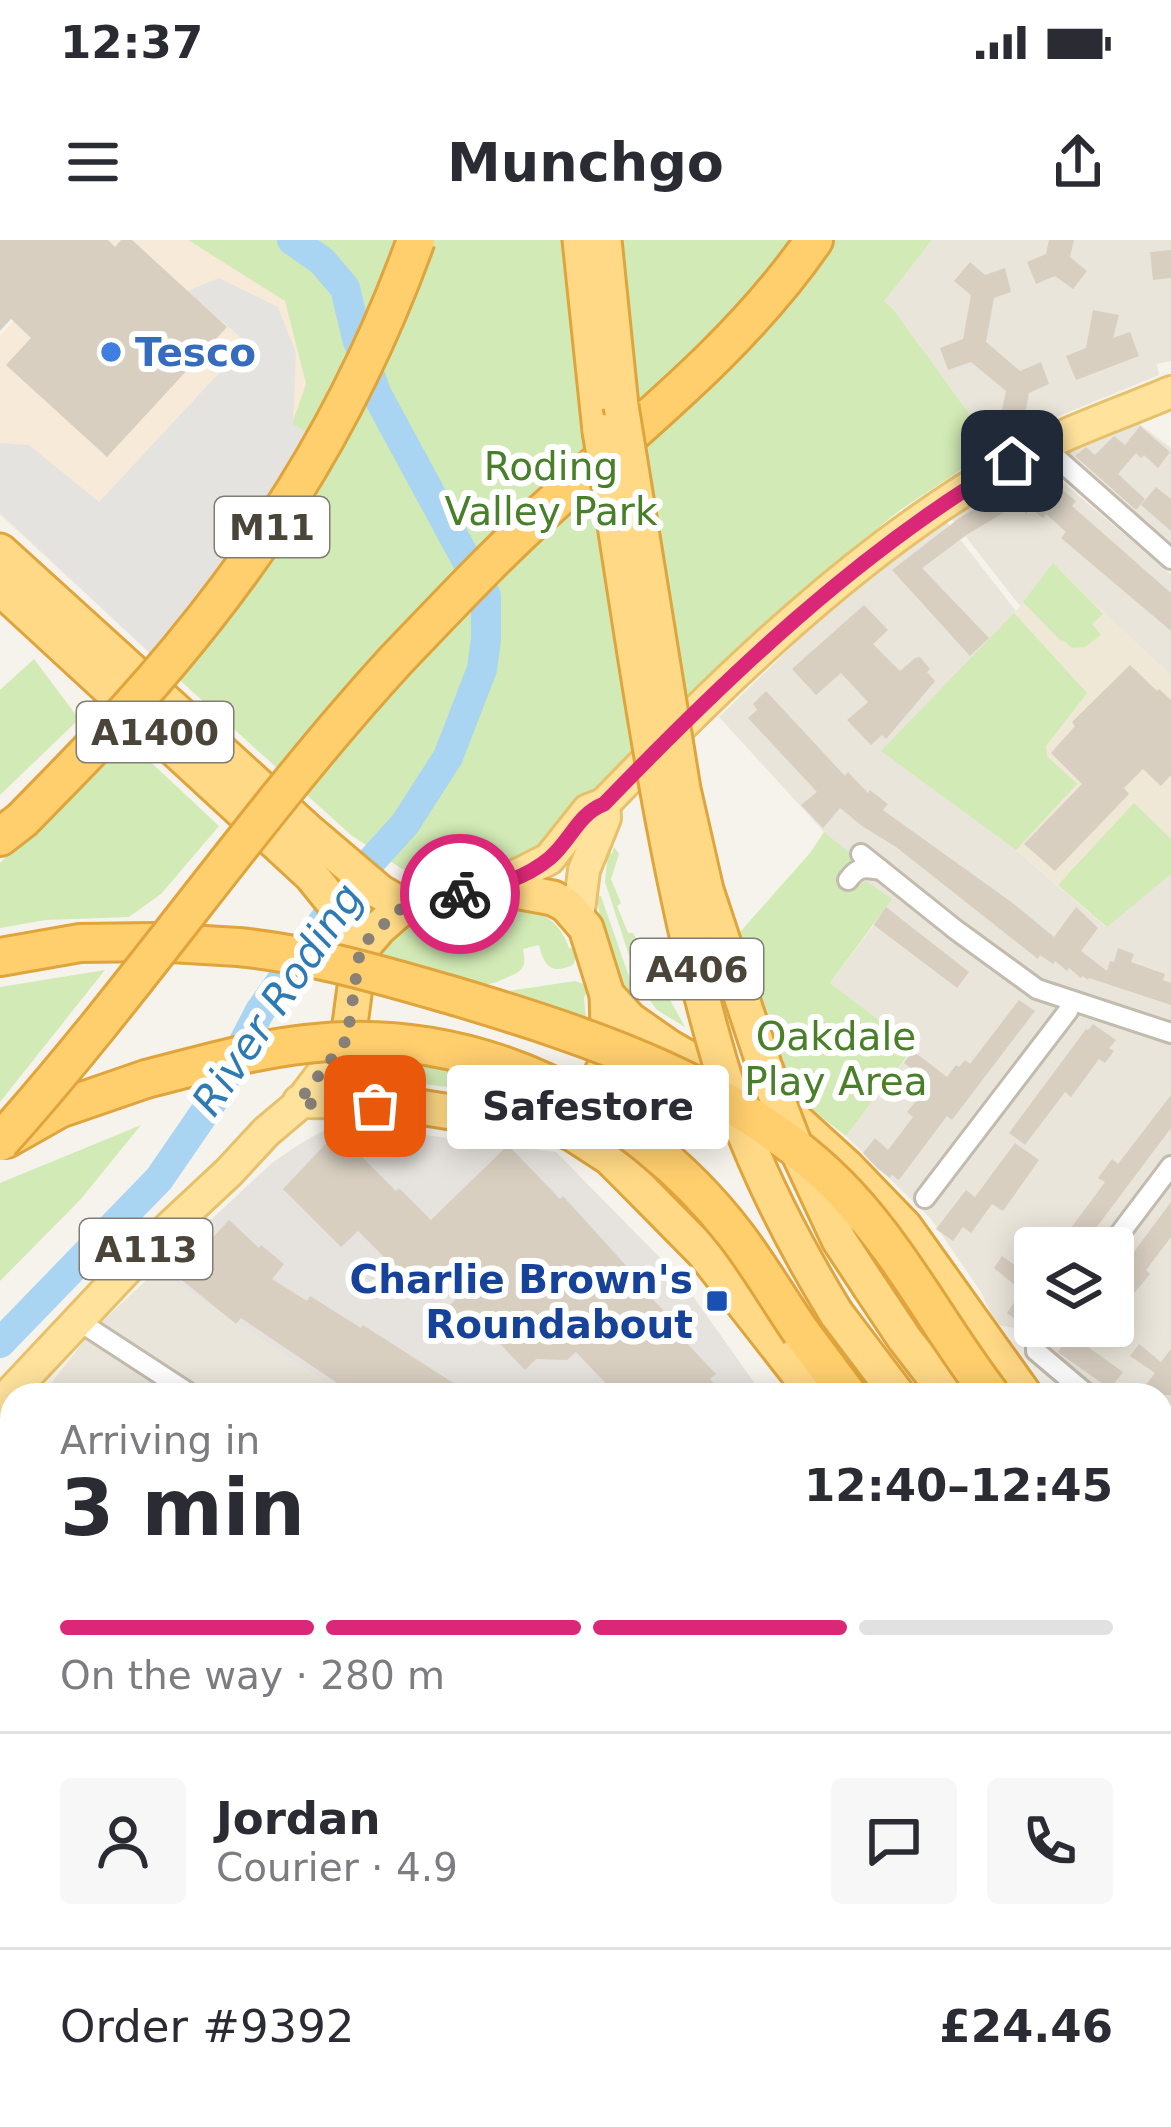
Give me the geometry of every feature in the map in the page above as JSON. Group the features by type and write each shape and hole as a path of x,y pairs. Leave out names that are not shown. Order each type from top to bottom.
{"highway":[{"name":"M11","path":"0,837 66,775 171,662 267,535 350,399 416,240"},
{"name":"A406","path":"580,240 706,890 764,1065 839,1240 939,1383"},
{"name":"A406","path":"604,240 611,418 679,899 722,1068 773,1199 836,1313 889,1383"},
{"path":"0,1142 70,1064 341,720 550,505 703,366 800,262 814,240"},
{"name":"A1400","path":"0,551 352,870 392,899"},
{"name":"A1400","path":"0,588 310,875 346,922"},
{"path":"346,922 380,927 392,899 494,887 553,898 578,918 592,941 607,995 609,1059 598,1080 566,1107 537,1118 463,1114 401,1104 360,1066 347,1039"},
{"name":"A113","path":"346,922 347,1039"},
{"path":"0,957 80,943 154,942 304,956 520,1016 675,1075 748,1115 847,1195 893,1252 982,1383"},
{"name":"A406","path":"607,995 629,1019 669,1046 793,1118 847,1167 905,1227 1016,1383"},
{"path":"0,1142 58,1109 146,1079 306,1043 421,1044 488,1058 570,1093 672,1165 734,1233 839,1383"},
{"path":"537,1118 610,1158 703,1252 806,1383"}],"main road":[{"path":"494,887 549,859 589,810 604,804 771,641 939,506 1042,445 1171,392"},
{"path":"578,918 584,870 604,818 604,804"},
{"name":"A113","path":"19,1383 299,1101 347,1039"},
{"path":"299,1101 386,1108 401,1104"}],"street":[{"path":"1042,445 1171,560"},
{"path":"861,854 1037,989 1171,1033"},
{"path":"848,880 865,867 881,870"},
{"path":"920,1190 938,1181 1071,1001"},
{"path":"1125,1227 1171,1166"},
{"path":"76,1321 173,1383"},
{"path":"1036,1347 1044,1361 1072,1383"}],"shaded area":[{"path":"88,240 188,240 285,300 306,385 293,424 153,656 0,515 0,336"},
{"path":"932,240 1171,240 1171,361 1157,364 1159,375 994,448 883,301"},
{"path":"219,278 278,307 296,353 293,424 308,433 239,541 153,656 0,513 0,443 29,445 99,502 247,343 187,291"},
{"path":"1134,420 1171,448 1171,544 1056,449"},
{"path":"1039,462 1171,574 1171,676 1053,564 1020,606 952,519"},
{"path":"942,516 1016,611 882,751 1016,850 1106,927 1171,874 1171,1383 1086,1383 1041,1347 1134,1347 1134,1227 1014,1227 1014,1328 997,1325 979,1289 931,1219 846,1136 914,1048 830,983 874,925 854,890 840,880 855,858 824,832 719,717 827,612"},
{"path":"1053,563 1171,676 1171,874 1107,927 1016,850 881,751 1018,609"},
{"path":"338,1124 556,1152 680,1278 754,1383 326,1383 157,1270 273,1162"},
{"path":"157,1270 326,1383 51,1383 90,1333"}],"green space":[{"name":"Roding Valley Park","path":"188,240 932,240 884,301 994,448 900,510 826,570 584,799 546,847 522,860 424,875 402,869 351,835 153,656 239,541 307,433 292,424 306,384 285,301"},
{"path":"1053,563 1103,614 1092,624 1101,635 1085,647 1072,648 1061,641 1023,602"},
{"path":"1014,613 1087,693 1046,746 1047,756 1077,784 1016,850 881,751"},
{"path":"34,659 79,719 0,795 0,690"},
{"path":"127,740 219,826 161,894 129,917 46,920 0,928 0,863"},
{"path":"1134,803 1171,839 1171,874 1107,927 1058,885"},
{"name":"Oakdale Play Area","path":"824,832 856,858 840,880 853,889 866,881 892,899 830,983 914,1047 846,1136 792,1095 733,940"},
{"path":"614,847 619,854 611,879 621,903 617,906 628,933 633,933 685,1027 657,1010 639,986 605,882 608,852 612,854"},
{"path":"596,896 601,896 635,994 677,1033 628,1000"},
{"path":"515,908 534,911 555,924 574,949 573,965 550,967 539,945 523,949 524,963 518,972 471,986 376,958 391,933 408,923"},
{"path":"105,970 0,1102 0,987"},
{"path":"575,981 587,991 587,1027 494,993"},
{"path":"372,1057 453,1070 531,1095 415,1083"},
{"path":"141,1125 80,1200 0,1281 0,1183"}],"building":[{"name":"Tesco","path":"0,240 108,240 115,247 121,240 132,240 227,327 107,457 6,365 31,338 11,319 0,331"},
{"path":"1049,240 1074,240 1070,257 1087,271 1073,289 1055,276 1036,284 1027,262 1046,254"},
{"path":"1171,250 1171,278 1153,280 1150,252"},
{"path":"970,262 985,275 1005,268 1011,292 994,298 986,342 1020,371 1041,362 1049,384 1029,393 1025,414 1002,410 1006,391 971,362 948,370 940,348 963,339 971,295 954,281"},
{"path":"1093,310 1119,315 1113,338 1130,332 1139,356 1076,380 1066,356 1086,348"},
{"path":"1140,426 1170,452 1158,468 1136,453 1118,474 1145,499 1136,510 1075,456 1086,447 1095,455 1114,436 1125,445"},
{"path":"1038,470 1171,593 1171,631 1061,538 1066,532 1046,514 1043,518 1030,508 1026,514 1018,504 922,568 989,638 970,656 892,570 958,519"},
{"path":"1156,487 1171,499 1171,531 1141,505"},
{"path":"864,605 888,630 873,644 900,671 920,657 935,681 886,739 882,735 871,745 847,720 868,702 841,673 816,695 792,669"},
{"path":"1130,665 1171,700 1171,775 1161,786 1143,769 1124,788 1129,794 1055,871 1024,844 1082,784 1051,753 1075,726 1072,722"},
{"path":"766,691 845,776 848,772 868,793 888,804 883,810 1054,937 1076,907 1098,928 1081,951 1107,971 1118,948 1134,954 1131,962 1165,974 1163,980 1171,983 1171,1005 1081,978 1040,955 1038,959 840,808 823,828 801,805 817,792 748,718 757,710 753,704"},
{"path":"886,907 969,972 957,988 874,925"},
{"path":"1019,1000 1035,1011 952,1120 947,1116 899,1180 877,1168 863,1153 875,1138 888,1150 913,1117 907,1112 930,1083 904,1063 913,1051 947,1077 956,1065 965,1060 970,1064"},
{"path":"1093,1024 1116,1040 1109,1048 1114,1051 1105,1063 1099,1059 1071,1097 1065,1092 1025,1145 1009,1133"},
{"path":"1171,1095 1171,1128 1097,1227 1072,1227 1105,1182 1098,1178 1112,1159 1118,1164"},
{"path":"337,1132 431,1220 508,1145 560,1199 563,1196 631,1271 682,1330 678,1334 716,1374 710,1379 714,1383 605,1383 576,1352 567,1360 536,1359 525,1370 483,1326 474,1334 448,1307 455,1300 431,1275 410,1296 382,1268 389,1262 358,1231 341,1247 283,1189"},
{"path":"1015,1143 1039,1160 1003,1211 992,1204 971,1233 963,1227 953,1241 936,1229 966,1190 975,1197"},
{"path":"1171,1202 1171,1237 1134,1293 1134,1252"},
{"path":"229,1220 284,1264 272,1279 307,1301 310,1296 363,1325 453,1383 337,1383 241,1318 236,1324 177,1276"},
{"path":"1002,1256 1014,1264 1014,1284 994,1268"},
{"path":"1139,1344 1161,1362 1171,1349 1171,1383 1147,1383 1155,1373 1130,1356"},
{"path":"1062,1347 1088,1347 1123,1372 1115,1383 1102,1383 1058,1352"}],"waterway":[{"name":"River Roding","path":"0,1343 159,1179 214,1099 260,1011 347,888 405,824 448,757 482,669 486,596 376,393 345,288 322,261 292,240"}],"way so far":[{"path":"375,1106 299,1101 347,1039 360,950 370,937 404,906 460,894"}],"place":[{"name":"Tesco","path":"111,352"},
{"name":"Safestore","path":"375,1106"},
{"name":"Charlie Brown's Roundabout","path":"717,1301"}],"route":[{"path":"460,894 494,887 549,859 589,810 604,804 771,641 939,506 1012,461"}]}
